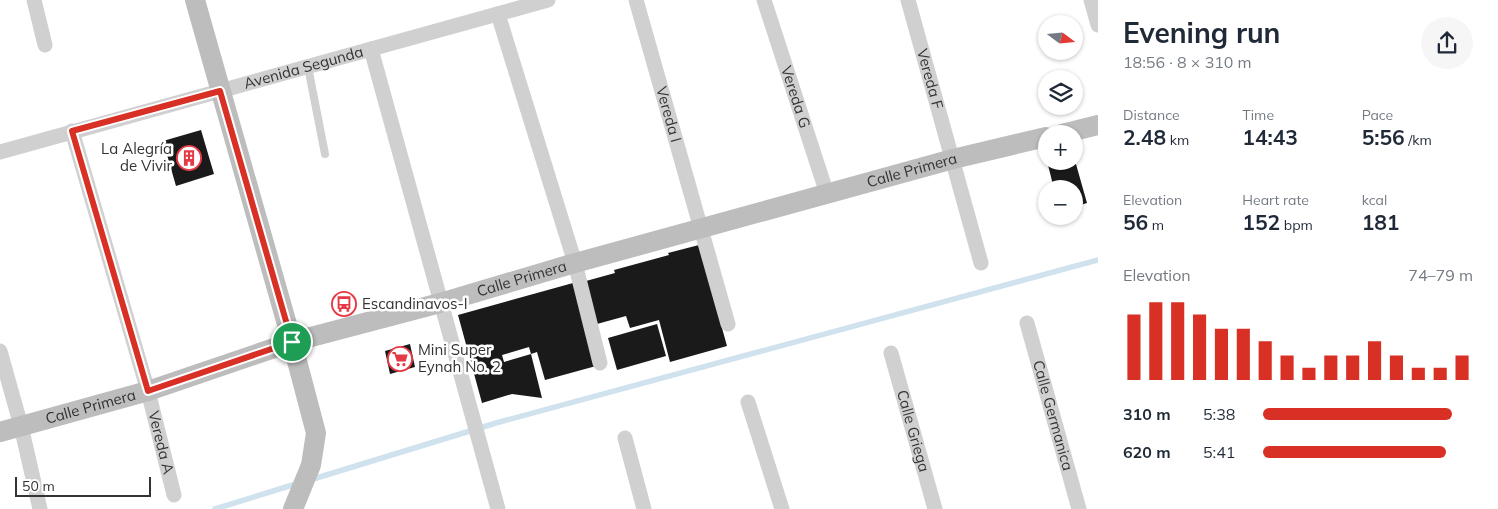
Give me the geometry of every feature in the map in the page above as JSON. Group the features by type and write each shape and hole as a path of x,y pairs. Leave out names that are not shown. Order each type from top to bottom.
{"street":[{"path":"34,0 45,45"},
{"path":"195,0 316,433 311,465 293,509"},
{"name":"Avenida Segunda","path":"0,152 548,0"},
{"name":"Vereda I","path":"636,0 728,324"},
{"name":"Vereda G","path":"764,0 827,194"},
{"name":"Vereda F","path":"908,0 981,263"},
{"path":"1091,0 1098,25"},
{"path":"498,14 575,263 600,363"},
{"path":"371,49 498,509"},
{"path":"1083,129 1098,125"},
{"name":"Vereda A","path":"72,131 148,391 174,495"},
{"name":"Calle Primera","path":"0,432 148,391 292,342 440,303 702,228 1038,139"},
{"name":"Calle Germanica","path":"1027,323 1079,509"},
{"path":"0,352 21,426 40,509"},
{"name":"Calle Griega","path":"891,353 935,509"},
{"path":"748,402 782,509"},
{"path":"625,438 644,509"}],"lane":[{"path":"308,66 325,154"}],"building":[{"name":"La Alegría de Vivir","path":"201,130 214,174 176,186 163,141"},
{"path":"1049,170 1078,170 1080,180 1052,180"},
{"path":"1083,189 1087,203 1083,204"},
{"path":"699,245 727,346 670,362 659,320 630,328 626,316 597,324 586,281 615,273 614,270"},
{"path":"573,283 596,366 545,380 537,352 531,354 542,398 512,394 482,403 458,315","holes":["529,347 531,354 504,362 502,355"]},
{"path":"657,324 666,356 617,370 608,338"},
{"name":"Mini Super Eynah No. 2","path":"410,344 415,367 390,374 385,351"}],"waterway":[{"path":"310,480 496,423 1098,260"},
{"path":"215,509 299,483"}],"place":[{"name":"La Alegría de Vivir","path":"189,158"},
{"name":"Escandinavos-I","path":"344,304"},
{"name":"Mini Super Eynah No. 2","path":"400,359"}],"route":[{"path":"220,91 292,342 148,391 72,131 220,91"}]}
